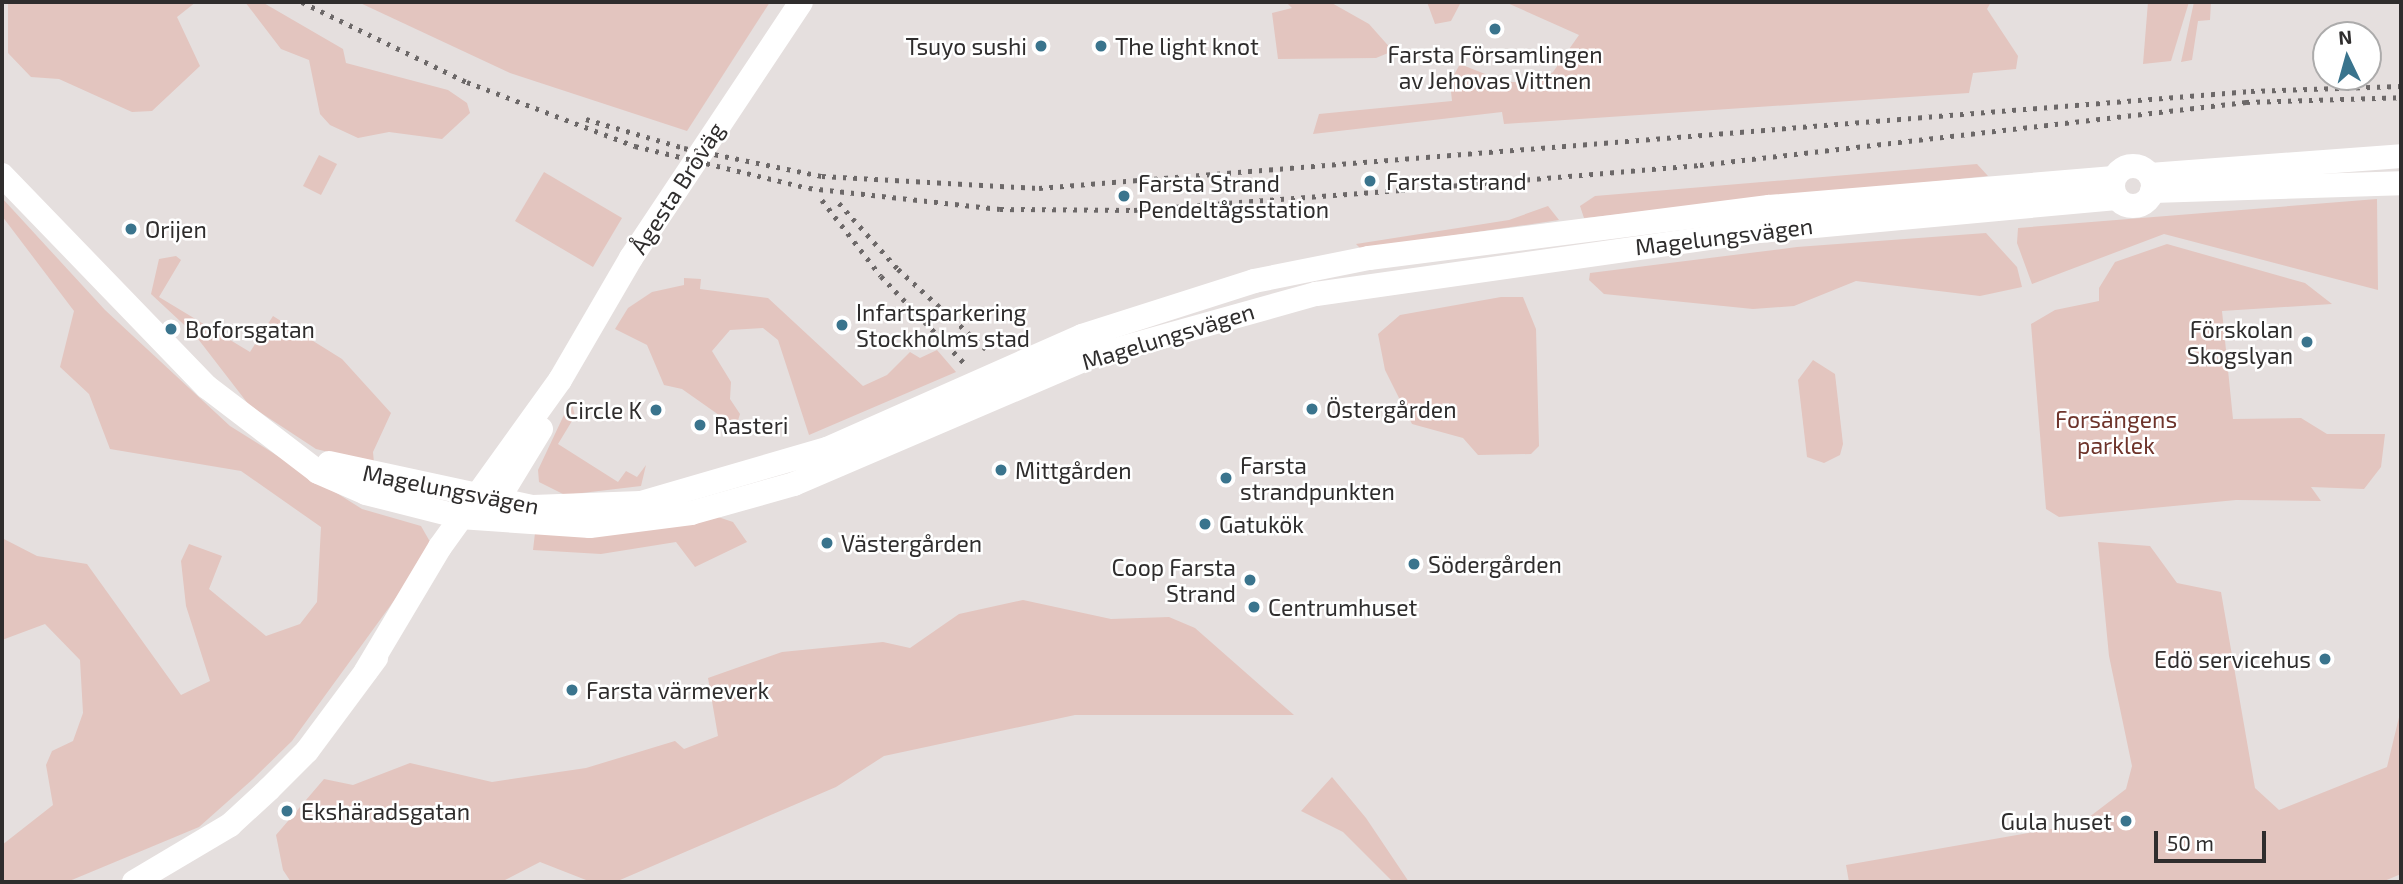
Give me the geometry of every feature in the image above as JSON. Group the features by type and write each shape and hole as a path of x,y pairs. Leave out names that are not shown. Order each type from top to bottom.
{"main road":[{"name":"Ågesta Broväg","path":"134,882 230,825 307,751 480,509 631,258 802,2"},
{"name":"Magelungsvägen","path":"2151,183 2401,156"},
{"name":"Magelungsvägen","path":"2,160 10,183 125,305 261,434 366,493 480,509 629,523 741,500 835,468 1090,357 1352,288 1760,231 2115,188"},
{"name":"Magelungsvägen","path":"2115,188 2129,166 2151,183 2401,183"},
{"name":"Magelungsvägen","path":"480,509 589,509 752,476 1083,336 1176,303 1345,261 1837,200 2115,188 2136,206 2151,183"},
{"path":"1345,261 1352,288"}],"green space":[{"path":"8,2 196,2 177,17 200,66 152,111 132,112 59,79 31,77 8,53"},
{"path":"245,2 262,2 343,49 346,63 448,90 467,103 470,113 442,139 389,132 358,138 330,125 320,114 309,60 281,49"},
{"path":"358,2 770,2 687,131 510,73"},
{"path":"1286,2 1330,2 1369,24 1393,51 1376,58 1278,59 1272,13 1292,8"},
{"path":"1427,2 1461,2 1451,21 1435,24"},
{"path":"1505,2 1991,2 1987,9 2018,56 2016,69 1973,73 1969,93 1504,124 1502,112 1313,134 1319,114 1452,101 1450,82 1460,64 1505,82 1538,82 1553,72 1579,35"},
{"path":"2148,2 2189,2 2171,61 2143,64"},
{"path":"2194,2 2211,2 2210,20 2198,21 2192,60 2181,62"},
{"path":"319,155 337,164 321,195 303,186"},
{"path":"1977,164 1988,176 1584,218 1580,206 1595,196"},
{"path":"544,172 622,218 593,267 515,221"},
{"path":"2,198 105,310 230,426 362,509 421,526 433,547 292,741 253,779 199,827 67,882 2,882 2,845 53,805 46,765 52,751 73,741 83,713 80,660 45,624 2,640 2,538 37,556 87,564 181,695 210,681 186,606 181,561 189,544 222,556 209,589 266,636 300,624 317,602 321,527 241,471 110,449 89,394 60,367 74,311 2,216"},
{"path":"2377,199 2378,290 2164,234 2032,284 2017,243 2018,228"},
{"path":"1548,206 1559,220 1361,249 1356,244 1509,220"},
{"path":"1986,233 2017,267 2022,287 1980,296 1856,281 1794,306 1753,309 1604,294 1589,280 1590,273 1797,247"},
{"name":"Forsängens parklek","path":"2167,244 2305,283 2332,304 2222,311 2233,419 2301,418 2327,434 2385,434 2381,467 2364,489 2311,487 2321,501 2236,500 2059,517 2046,509 2031,324 2055,310 2099,301 2099,288 2115,262"},
{"path":"176,256 181,260 159,297 250,352 273,316 342,359 391,413 373,452 374,463 316,449 249,405 195,335 151,294 159,259"},
{"path":"684,278 701,279 700,289 768,298 863,386 887,375 910,352 920,358 937,350 956,372 809,435 778,340 763,328 730,330 712,351 731,382 730,399 740,414 736,427 682,389 664,385 647,345 615,329 628,308 652,292 684,285"},
{"path":"1501,297 1523,297 1536,329 1539,446 1531,454 1478,455 1463,438 1412,424 1385,370 1378,334 1400,315"},
{"path":"1813,360 1835,374 1843,444 1840,455 1824,463 1807,457 1798,380"},
{"path":"571,400 575,416 558,444 618,482 626,471 637,477 646,465 641,486 565,495 539,482 538,470"},
{"path":"712,515 733,522 747,542 695,567 676,542 601,554 533,550 535,533"},
{"path":"2098,542 2150,546 2177,583 2221,592 2255,788 2279,810 2387,767 2401,709 2401,874 2382,882 1849,882 1846,865 2080,824 2126,789 2132,766 2109,656"},
{"path":"1023,600 1111,619 1169,617 1195,628 1294,715 1075,715 884,756 836,787 620,880 586,880 540,862 501,882 291,882 283,870 276,835 324,779 353,785 410,763 492,782 586,768 675,741 684,749 718,736 708,678 782,652 883,642 910,648 959,614"},
{"path":"1332,777 1366,818 1409,882 1393,882 1343,832 1301,811"}],"railway":[{"path":"302,2 467,82 635,146 809,188 1000,209 1134,210 1401,190 1700,165 2246,102 2401,97"},
{"path":"586,119 684,148 822,176 1039,188 2251,91 2401,86"},
{"path":"822,200 881,276 966,365"},
{"path":"839,203 898,269 986,349"}],"place":[{"name":"Farsta Församlingen av Jehovas Vittnen","path":"1495,29"},
{"name":"Tsuyo sushi","path":"1041,46"},
{"name":"The light knot","path":"1101,46"},
{"name":"Farsta strand","path":"1370,181"},
{"name":"Farsta Strand Pendeltågsstation","path":"1124,196"},
{"name":"Orijen","path":"131,229"},
{"name":"Infartsparkering Stockholms stad","path":"842,325"},
{"name":"Boforsgatan","path":"171,329"},
{"name":"Förskolan Skogslyan","path":"2307,342"},
{"name":"Östergården","path":"1312,409"},
{"name":"Circle K","path":"656,410"},
{"name":"Rasteri","path":"700,425"},
{"name":"Mittgården","path":"1001,470"},
{"name":"Farsta strandpunkten","path":"1226,478"},
{"name":"Gatukök","path":"1205,524"},
{"name":"Västergården","path":"827,543"},
{"name":"Södergården","path":"1414,564"},
{"name":"Coop Farsta Strand","path":"1250,580"},
{"name":"Centrumhuset","path":"1254,607"},
{"name":"Edö servicehus","path":"2325,659"},
{"name":"Farsta värmeverk","path":"572,690"},
{"name":"Ekshäradsgatan","path":"287,811"},
{"name":"Gula huset","path":"2126,821"}]}
